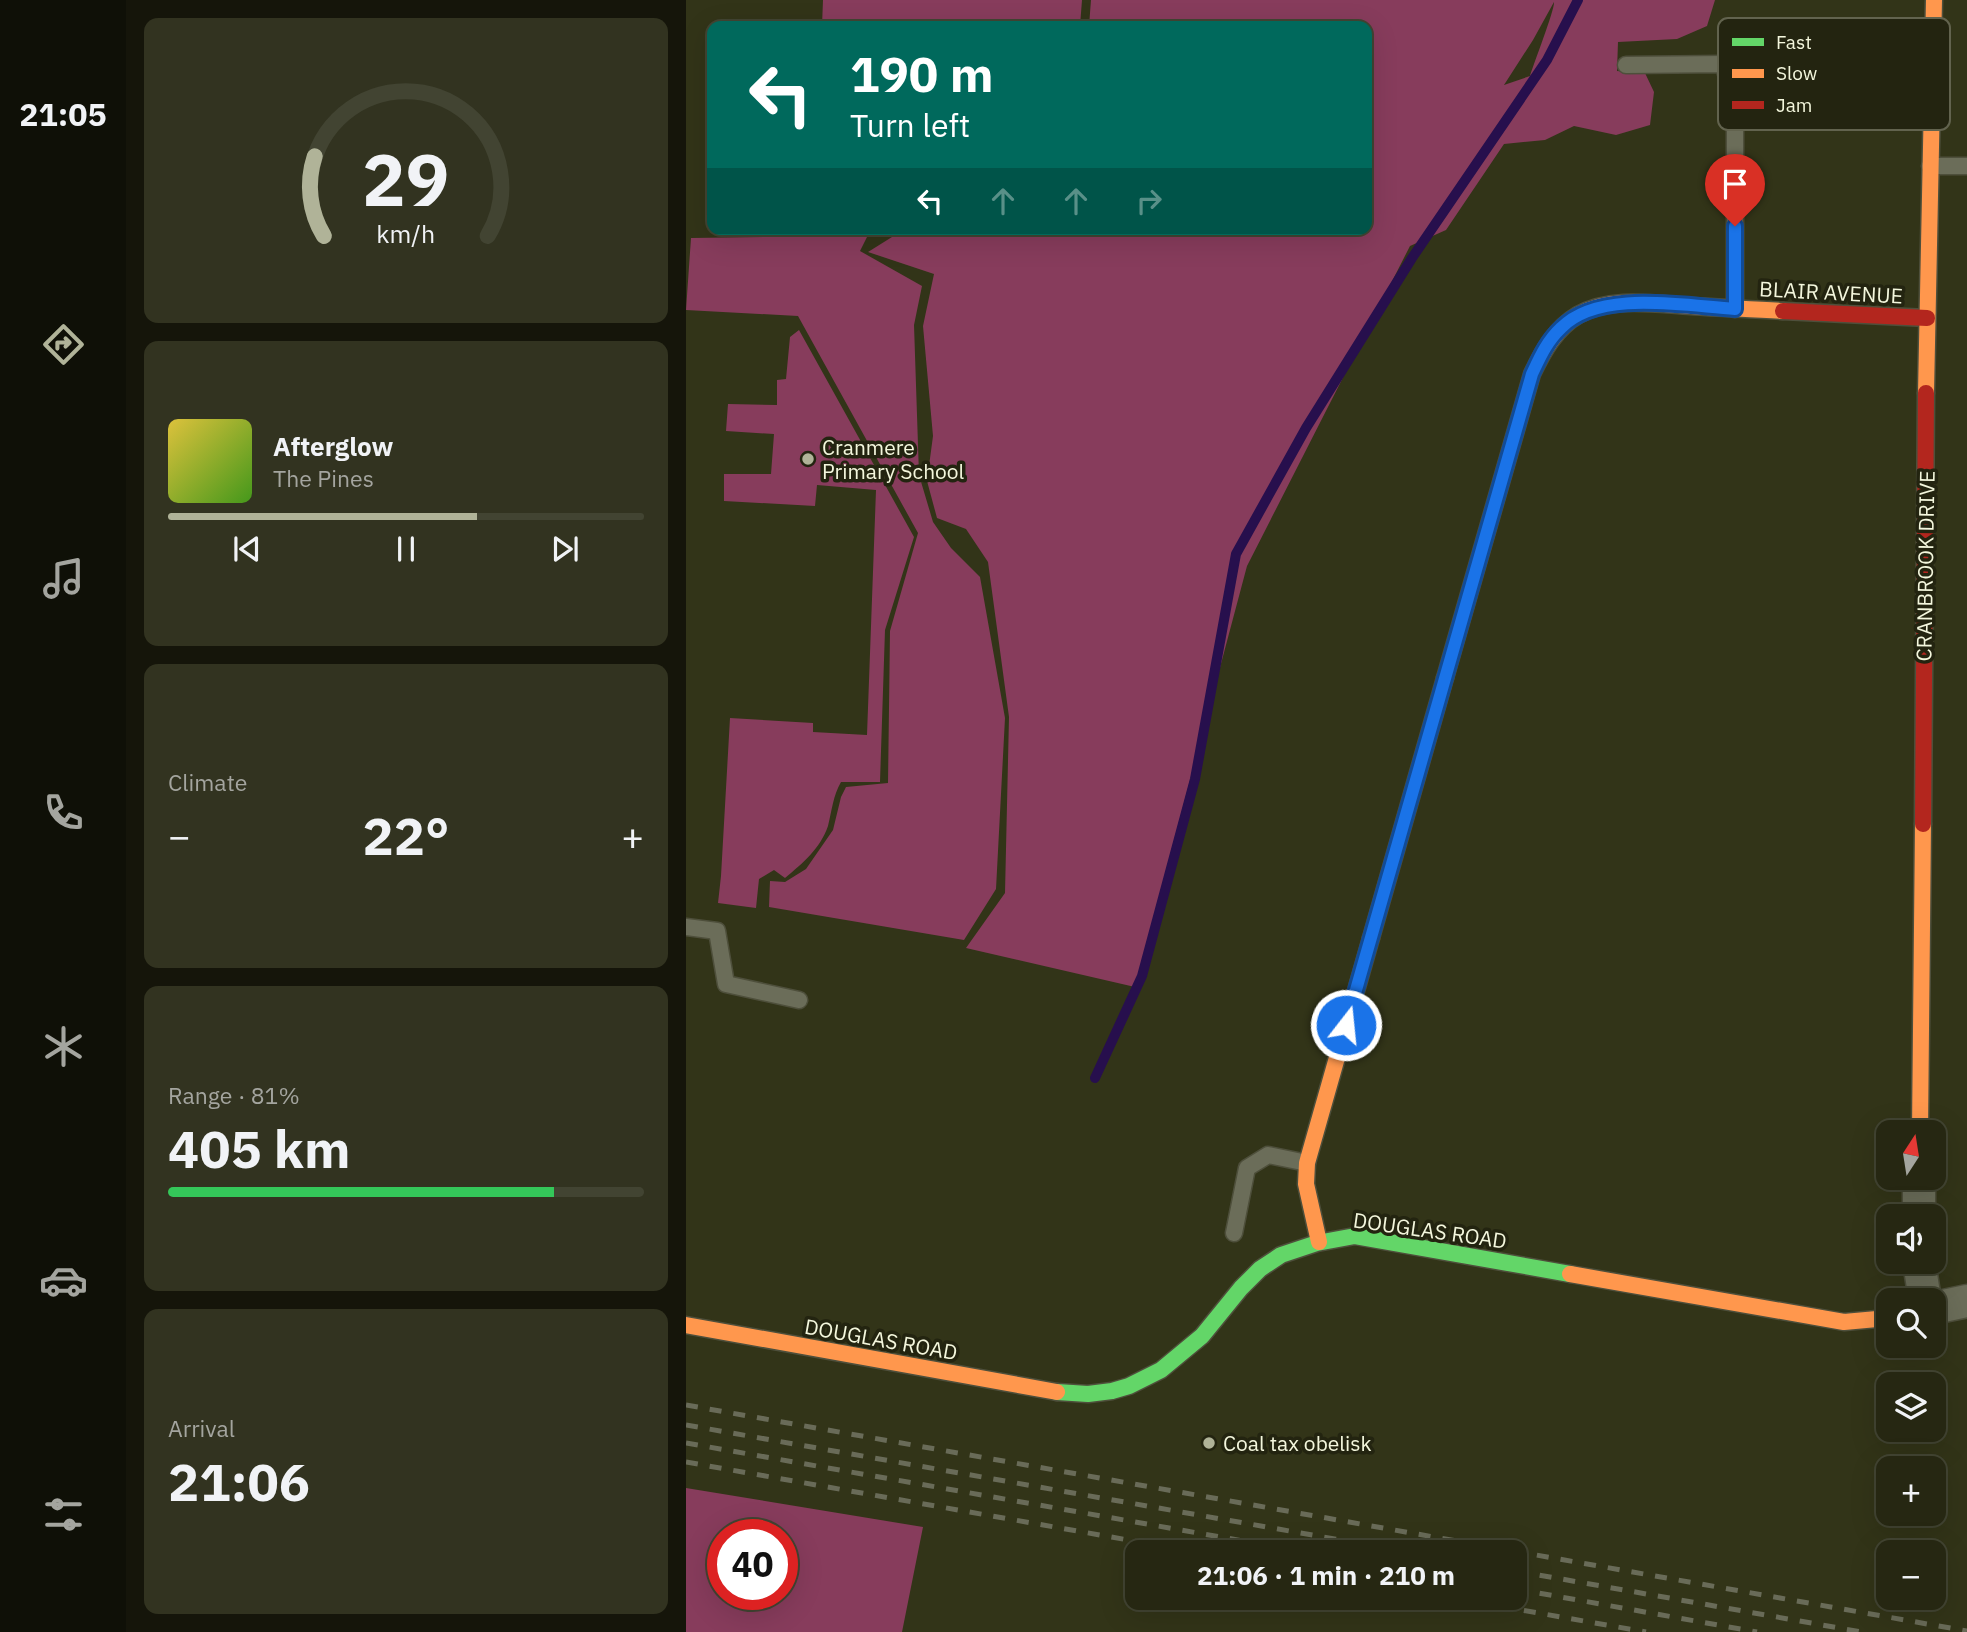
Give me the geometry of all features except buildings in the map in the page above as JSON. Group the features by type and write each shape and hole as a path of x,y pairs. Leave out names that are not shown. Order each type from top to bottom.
{"street":[{"name":"CRANBROOK DRIVE","path":"1934,0 1934,18"},
{"name":"CRANBROOK DRIVE","path":"1920,1120 1931,130"},
{"name":"BLAIR AVENUE","path":"1319,1241 1306,1184 1307,1163 1532,374 1544,349 1562,327 1590,309 1630,303 1927,318"},
{"name":"DOUGLAS ROAD","path":"686,1325 1056,1392 1091,1394 1126,1387 1161,1372 1190,1350 1242,1286 1261,1268 1288,1252 1319,1241 1354,1236 1844,1322 1876,1320"},
{"path":"1946,1305 1967,1301"}],"lane":[{"path":"1626,65 1718,64"},
{"path":"1735,130 1735,309"},
{"path":"1930,166 1967,166"},
{"path":"686,927 717,931 726,984 799,1000"},
{"path":"1234,1233 1247,1168 1268,1155 1307,1163"}],"shaded area":[{"path":"823,0 1082,0 1080,21 822,21"},
{"path":"1091,0 1715,0 1707,26 1677,39 1618,42 1617,71 1645,73 1654,92 1650,125 1616,135 1574,126 1545,140 1504,144 1446,230 1410,246 1247,566 1135,987 966,948 1005,893 1009,717 988,562 966,529 937,518 927,481 933,436 923,326 934,274 868,252 892,237 1372,235 1372,21 1089,21","holes":["1554,2 1530,76 1504,85"]},
{"path":"868,235 860,251 922,286 914,325 919,475 933,522 951,548 980,577 1005,718 996,889 964,940 769,907 770,881 785,882 806,869 833,830 846,787 888,783 890,631 918,533 798,316 686,310 691,238"},
{"path":"799,330 914,537 885,630 880,782 841,782 834,798 828,826 816,849 785,878 774,870 759,879 756,908 718,903 730,718 813,723 813,732 867,735 876,490 817,485 815,506 724,501 724,474 771,474 774,434 726,431 728,404 777,405 777,380 786,379 790,337"},
{"path":"686,1488 923,1527 902,1632 686,1632"}],"waterway":[{"path":"1095,1078 1142,976 1195,779 1236,554 1306,428 1412,258 1547,60 1578,0"}],"railway":[{"path":"686,1405 1967,1631"},
{"path":"686,1425 1341,1540"},
{"path":"686,1443 1238,1540"},
{"path":"686,1462 1128,1540"},
{"path":"1527,1573 1862,1632"},
{"path":"1527,1591 1757,1632"},
{"path":"1521,1610 1646,1632"}],"traffic: fast":[{"path":"1371,938 1445,678"},
{"path":"1057,1392 1088,1394 1112,1391 1129,1386 1161,1370 1202,1336 1260,1269 1281,1255 1317,1243 1355,1236 1570,1274"}],"traffic: slow":[{"path":"1934,0 1934,18"},
{"path":"1926,393 1931,130"},
{"path":"1445,678 1532,374 1557,333 1578,315 1591,309 1619,303 1783,311"},
{"path":"1920,1120 1923,824"},
{"path":"1319,1242 1306,1184 1307,1163 1371,938"},
{"path":"1570,1274 1844,1322 1876,1319"},
{"path":"686,1325 1057,1392"}],"traffic: jam":[{"path":"1783,311 1927,318"},
{"path":"1923,824 1926,393"}],"place":[{"name":"Cranmere Primary School","path":"808,459"},
{"name":"Coal tax obelisk","path":"1209,1443"}],"route":[{"path":"1346,1025 1532,374 1544,349 1562,327 1590,309 1630,303 1735,309 1735,226"}]}
